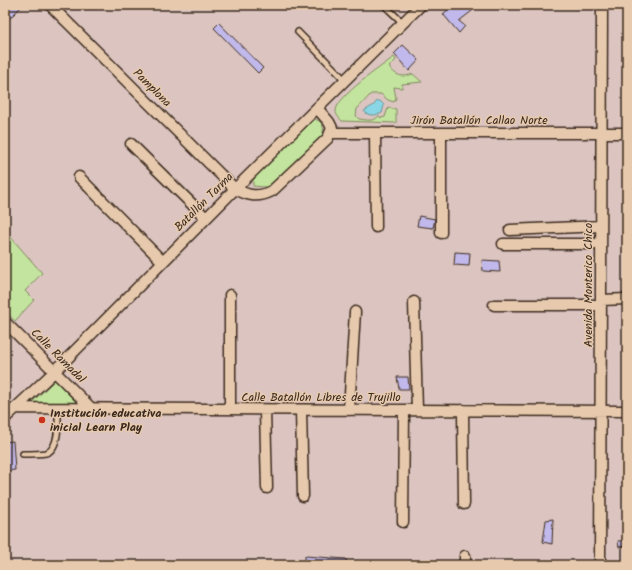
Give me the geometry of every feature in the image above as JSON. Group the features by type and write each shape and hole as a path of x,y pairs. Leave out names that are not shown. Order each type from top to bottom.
{"street":[{"name":"Pamplona","path":"50,5 235,189"},
{"name":"Batallón Tarma","path":"5,418 54,372 235,189 421,5"},
{"name":"Avenida Monterico Chico","path":"600,565 602,5"},
{"path":"235,189 254,196 263,195 272,191 328,138 332,128 317,108"},
{"name":"Jirón Batallón Callao Norte","path":"331,133 627,133"},
{"path":"375,133 376,227"},
{"path":"441,133 441,233"},
{"path":"131,144 206,218"},
{"path":"79,177 163,262"},
{"path":"510,230 601,226"},
{"path":"503,244 601,244"},
{"path":"230,295 230,409"},
{"path":"494,305 601,302 627,299"},
{"path":"414,302 417,410"},
{"path":"349,410 355,312"},
{"name":"Calle Ramadal","path":"5,322 92,409"},
{"name":"Calle Batallón Libres de Trujillo","path":"15,408 627,411"},
{"path":"265,410 267,488"},
{"path":"301,410 302,496"},
{"path":"403,522 404,410"},
{"path":"463,410 464,504"}],"lane":[{"path":"384,5 403,23"},
{"path":"298,32 345,80"},
{"path":"23,454 47,452 53,449 55,444 58,409"}],"green space":[{"path":"394,57 396,60 389,67 394,72 402,76 413,74 422,82 402,84 402,88 394,87 396,98 394,102 388,100 381,94 371,94 357,109 356,116 359,119 372,120 379,116 381,118 385,117 388,108 396,109 396,123 342,121 337,115 336,111 343,98 360,82"},
{"path":"313,119 321,123 323,127 322,136 271,184 266,187 253,186 253,179"},
{"path":"8,234 42,273 25,291 34,300 15,321 5,311 5,237"},
{"path":"55,380 77,403 30,404"}],"water":[{"path":"377,101 380,101 384,105 382,113 370,115 364,111 374,105"}],"building":[{"path":"5,5 23,5 5,23"},
{"path":"454,5 467,5 472,11 459,21 465,26 459,33 443,14"},
{"path":"219,23 263,68 258,73 214,28"},
{"path":"403,45 419,60 409,71 394,54"},
{"path":"419,216 435,219 433,228 417,226"},
{"path":"455,252 470,253 469,266 454,265"},
{"path":"482,260 499,261 500,272 483,271"},
{"path":"397,377 408,377 409,389 399,389"},
{"path":"13,441 15,470 5,471 5,442"},
{"path":"553,519 552,544 543,542 546,520"},
{"path":"627,540 627,546 619,547 618,541"},
{"path":"305,556 346,559 347,565 305,565"}],"place":[{"name":"Institución educativa inicial Learn Play","path":"42,420"}]}
